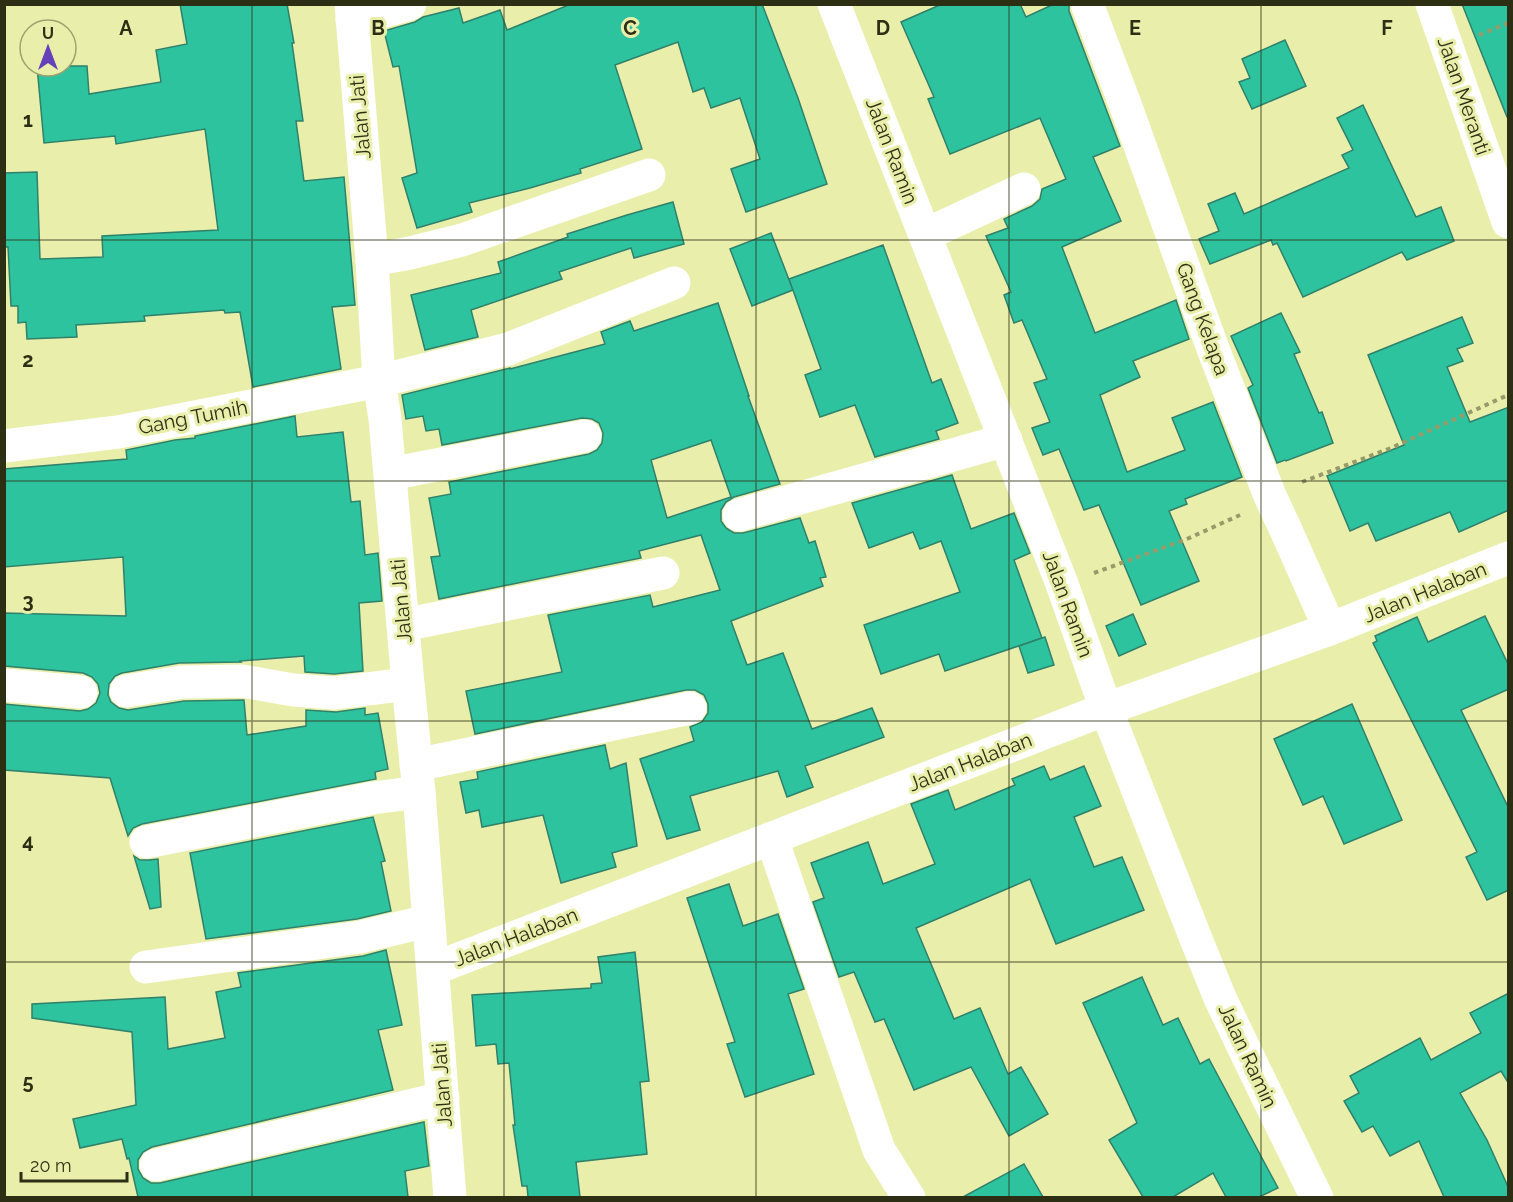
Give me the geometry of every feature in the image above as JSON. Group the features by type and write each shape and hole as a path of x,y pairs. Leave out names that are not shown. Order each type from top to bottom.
{"street":[{"path":"352,12 410,4"},
{"name":"Jalan Ramin","path":"834,4 1062,584 1106,709 1220,998 1317,1197"},
{"name":"Gang Kelapa","path":"1087,4 1212,346 1270,496 1330,629"},
{"name":"Jalan Meranti","path":"1432,4 1509,222"},
{"name":"Jalan Jati","path":"352,12 372,260 379,381 385,418 417,778 450,1197"},
{"path":"372,260 462,240 649,175"},
{"path":"925,235 1024,189"},
{"name":"Gang Tumih","path":"4,446 117,432 379,381 508,349 674,283"},
{"path":"390,474 585,436"},
{"path":"739,515 1006,440"},
{"name":"Jalan Halaban","path":"433,969 1106,709 1330,629 1509,558"},
{"path":"403,625 663,573"},
{"path":"126,691 182,682 242,681 293,690 334,693 408,684"},
{"path":"4,686 81,692"},
{"path":"146,842 373,798 417,778 690,708"},
{"path":"772,839 879,1150 909,1197"},
{"path":"146,967 360,937 428,921"},
{"path":"156,1165 443,1098"}],"path":[{"path":"1062,584 1187,539 1244,514 1270,496 1391,448 1509,395"}],"building":[{"path":"180,4 287,4 303,121 296,121 304,181 344,177 355,305 332,307 341,369 253,387 240,312 225,313 224,310 144,316 145,321 76,325 77,337 27,339 26,322 18,323 18,306 11,306 8,247 4,247 4,173 37,172 40,259 103,257 102,236 218,230 205,129 116,144 115,136 44,143 38,78 78,78 78,66 87,66 89,94 161,82 156,50 187,44"},
{"path":"571,4 762,4 798,98 827,184 746,212 731,169 760,159 740,98 711,108 704,88 693,92 678,42 615,65 642,149 580,169 581,173 469,203 472,212 417,228 402,178 417,173 399,66 393,67 384,31 415,22 423,17 459,8 463,23 500,10 507,30"},
{"path":"942,4 1020,4 1026,17 1054,4 1069,4 1069,11 1120,146 1093,157 1121,221 1062,247 1095,333 1176,300 1189,339 1133,361 1140,377 1100,395 1127,472 1185,450 1172,418 1213,402 1242,477 1185,499 1187,504 1169,511 1199,581 1141,605 1099,505 1084,510 1059,449 1043,455 1032,428 1050,422 1034,383 1047,379 1022,320 1014,323 1004,295 1011,292 986,236 1008,228 1004,219 1032,206 1040,199 1042,189 1066,179 1040,118 950,154 928,99 934,97 901,22"},
{"path":"1462,4 1509,4 1509,117 1507,117"},
{"path":"1285,40 1306,86 1252,109 1239,82 1250,78 1242,59"},
{"path":"1363,105 1416,217 1441,207 1454,241 1407,260 1402,252 1303,297 1277,243 1273,245 1271,240 1210,264 1199,239 1219,231 1208,204 1235,193 1244,214 1349,168 1342,155 1353,150 1337,118"},
{"path":"673,202 684,244 634,258 631,248 559,272 562,279 471,310 478,337 425,350 411,295 501,273 498,262 568,237 567,234"},
{"path":"771,233 793,290 752,306 730,249"},
{"path":"883,245 932,383 941,379 958,423 936,431 939,439 875,457 855,405 820,417 805,375 821,369 789,279"},
{"path":"718,303 780,484 734,497 726,502 721,510 721,521 734,533 743,533 800,518 809,543 815,541 826,577 820,578 823,586 731,621 747,665 783,653 812,729 872,708 884,737 805,766 813,787 787,797 778,771 690,796 700,830 667,839 640,759 694,741 690,727 702,722 708,713 708,704 704,695 695,690 686,690 475,734 466,691 562,672 548,615 650,595 653,607 720,590 701,535 639,551 641,558 439,599 431,557 440,556 429,498 451,494 449,482 589,454 597,450 602,443 603,433 599,423 592,419 582,418 442,445 439,429 426,431 423,416 406,419 402,395 605,344 601,332 630,321 634,331","holes":["711,440 731,497 667,518 651,460"]},
{"path":"1281,313 1300,352 1294,354 1319,413 1322,412 1333,443 1277,463 1248,388 1253,385 1231,336"},
{"path":"1462,317 1473,343 1457,349 1463,361 1447,367 1470,422 1509,407 1509,510 1459,532 1450,512 1376,541 1368,523 1350,531 1327,476 1404,445 1368,355"},
{"path":"295,416 297,437 343,432 351,502 360,501 365,555 378,553 382,601 359,603 363,671 334,674 305,672 304,656 241,662 179,663 115,676 109,684 108,695 111,702 119,708 128,710 184,701 244,700 247,735 306,726 306,710 336,712 365,708 365,715 378,713 388,769 375,772 376,779 142,824 133,828 128,836 110,778 4,770 4,704 80,711 96,703 100,693 98,684 92,677 83,673 4,666 4,613 126,616 123,557 4,567 4,469 127,459 126,450 195,438 195,436"},
{"path":"952,475 971,529 1014,513 1030,553 1014,560 1042,638 945,671 939,654 881,674 864,625 960,592 941,541 920,549 913,532 869,548 852,503"},
{"path":"1133,614 1146,644 1119,656 1106,626"},
{"path":"1485,616 1509,666 1509,689 1461,710 1509,809 1509,890 1487,900 1466,857 1477,852 1373,643 1377,641 1375,636 1417,617 1428,642"},
{"path":"1045,637 1054,665 1028,673 1019,646"},
{"path":"1352,704 1402,820 1344,844 1323,796 1303,805 1274,739"},
{"path":"605,745 610,769 626,763 637,846 612,853 616,867 561,883 543,815 482,827 479,810 466,813 460,782 478,779 477,772"},
{"path":"1044,766 1050,780 1084,766 1101,806 1074,817 1094,867 1122,857 1144,910 1056,944 1030,879 916,928 954,1019 980,1008 1008,1074 1021,1067 1048,1114 1009,1136 971,1067 914,1090 884,1019 875,1022 854,972 839,977 813,902 824,898 811,863 868,842 883,884 935,864 911,804 948,790 955,810 1015,785 1012,779"},
{"path":"373,817 385,861 381,862 391,911 357,919 206,939 190,853"},
{"path":"134,856 140,860 158,859 161,907 150,909"},
{"path":"729,884 743,926 778,914 804,989 788,994 814,1074 745,1097 727,1044 735,1042 687,898"},
{"path":"386,950 402,1025 378,1030 393,1090 152,1147 143,1152 138,1160 138,1169 143,1178 151,1183 160,1183 424,1122 429,1166 405,1171 408,1197 138,1197 122,1139 80,1148 73,1119 136,1105 132,1032 32,1018 32,1004 165,997 168,1049 225,1038 216,992 241,987 238,973 363,956"},
{"path":"635,952 649,1081 640,1082 647,1154 576,1162 580,1197 528,1197 527,1186 522,1186 513,1125 515,1125 509,1063 498,1064 496,1044 476,1046 472,995 591,988 591,984 602,983 598,957"},
{"path":"1142,977 1163,1025 1178,1018 1200,1064 1209,1059 1278,1188 1259,1197 1226,1197 1213,1173 1173,1197 1143,1197 1109,1140 1137,1123 1083,1003"},
{"path":"1509,993 1509,1084 1501,1071 1460,1093 1487,1140 1509,1189 1509,1197 1444,1197 1419,1141 1390,1156 1373,1126 1362,1132 1344,1101 1359,1093 1350,1076 1420,1038 1431,1060 1481,1033 1470,1013"},
{"path":"1024,1164 1043,1197 963,1197"}]}
